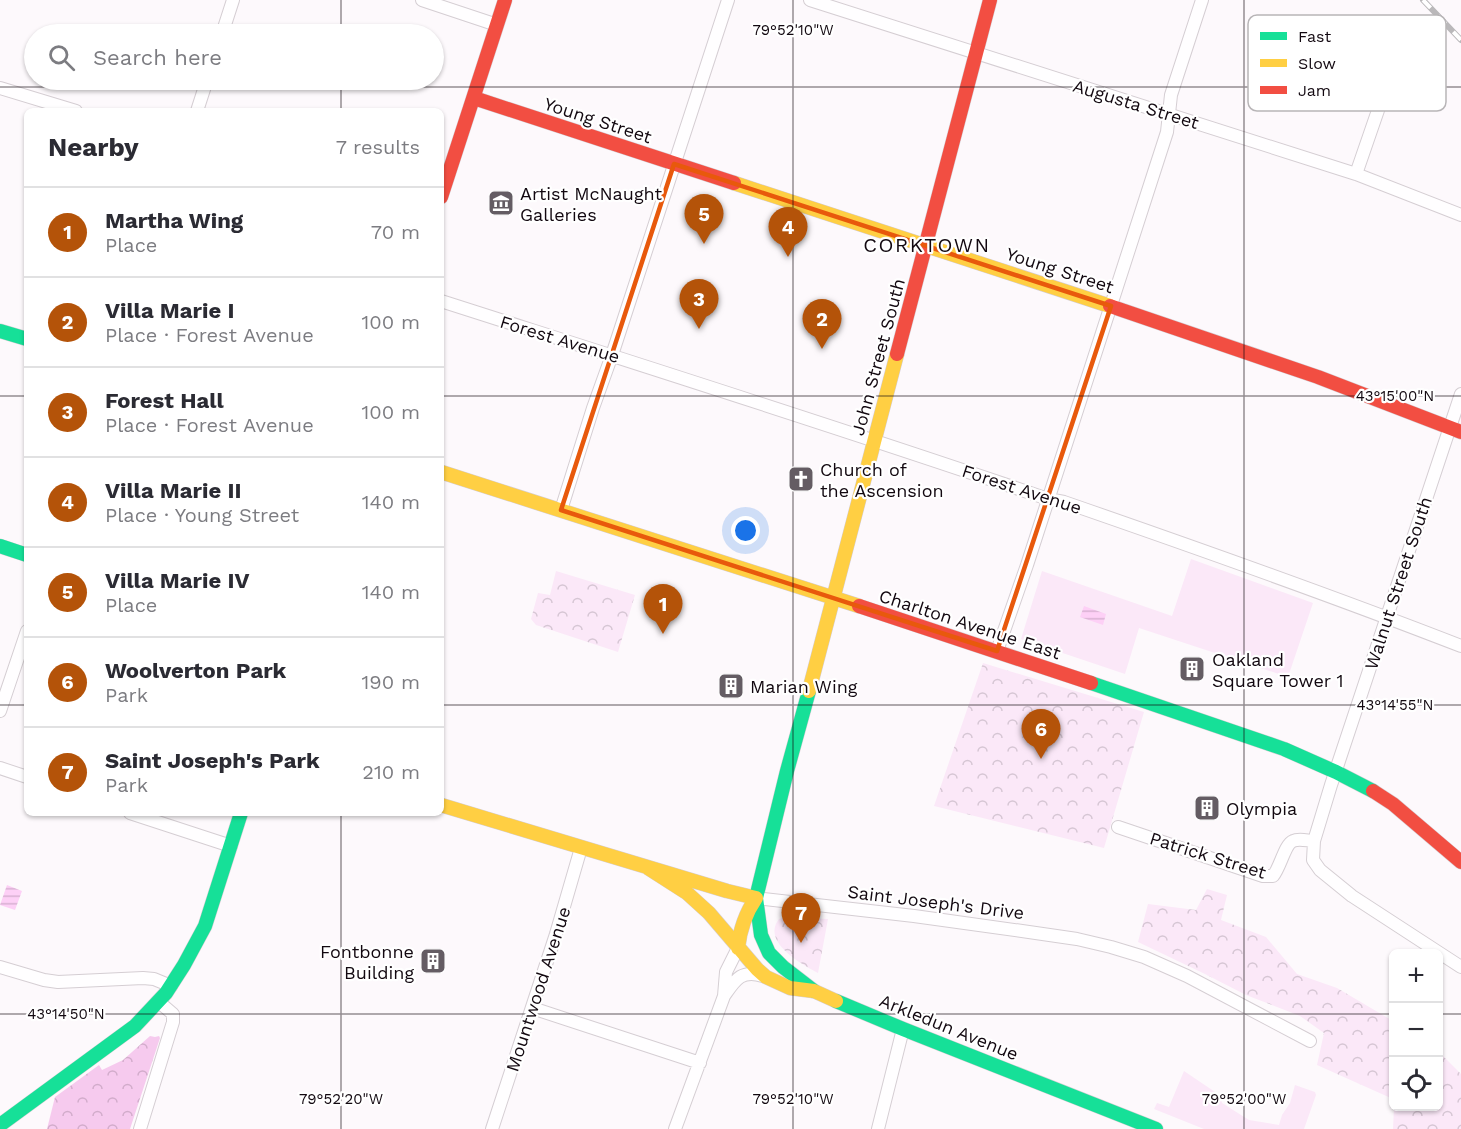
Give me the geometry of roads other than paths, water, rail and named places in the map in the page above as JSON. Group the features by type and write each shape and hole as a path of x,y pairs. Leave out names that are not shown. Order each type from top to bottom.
{"main road":[{"path":"444,188 505,0"},
{"name":"John Street South","path":"738,948 743,919 756,898 787,771 990,0"},
{"name":"Young Street","path":"474,98 1280,363 1455,429"},
{"path":"0,330 24,338"},
{"name":"Charlton Avenue East","path":"444,473 997,651 1284,749 1369,788 1393,804 1461,862"},
{"path":"0,546 24,554"},
{"name":"Saint Joseph's Drive","path":"444,806 756,898"},
{"path":"0,1125 135,1026 159,1002 184,965 205,926 240,816"},
{"name":"Arkledun Avenue","path":"648,868 687,893 709,913 749,961 766,977 790,988 814,991 903,1029 1156,1129"},
{"name":"John Street South","path":"756,898 761,936 768,951 784,969 814,991"}],"street":[{"path":"225,24 233,0"},
{"path":"422,0 497,25"},
{"path":"561,510 728,0"},
{"name":"Augusta Street","path":"810,0 1356,174 1461,215"},
{"path":"997,651 1167,132 1172,95 1202,0"},
{"path":"0,88 66,108"},
{"path":"198,108 204,90"},
{"path":"1356,174 1378,111"},
{"name":"Forest Avenue","path":"444,302 875,440 1048,499 1064,502 1461,646"},
{"name":"Walnut Street South","path":"1314,841 1387,618 1455,429 1461,394"},
{"path":"0,711 24,640"},
{"path":"0,768 24,776"},
{"path":"138,816 231,846"},
{"name":"Patrick Street","path":"1118,827 1263,876 1273,876 1277,871 1288,844 1301,840 1314,841"},
{"path":"1314,841 1313,860 1320,870 1352,896 1461,968"},
{"name":"Mountwood Avenue","path":"492,1129 581,848"},
{"name":"Saint Joseph's Drive","path":"756,898 979,925 1077,939 1111,947 1144,957 1187,976 1310,1041"},
{"name":"John Street South","path":"724,996 726,972 738,948"},
{"path":"0,967 58,982 143,978 171,986"},
{"name":"John Street South","path":"675,1129 724,996 740,976 753,974 766,977"},
{"path":"140,1129 173,1022 172,1014 159,1002"},
{"path":"532,1008 700,1063"},
{"path":"878,1129 903,1029"},
{"path":"0,1118 15,1113"}],"railway":[{"path":"1423,0 1437,15"},
{"path":"1446,24 1461,40"}],"place":[{"name":"Artist McNaught Galleries","path":"501,203"},
{"name":"Villa Marie IV","path":"704,244"},
{"name":"Villa Marie II","path":"788,257"},
{"name":"Forest Hall","path":"699,329"},
{"name":"Villa Marie I","path":"822,349"},
{"name":"Church of the Ascension","path":"801,479"},
{"name":"Martha Wing","path":"663,634"},
{"name":"Oakland Square Tower 1","path":"1192,669"},
{"name":"Marian Wing","path":"731,686"},
{"name":"Woolverton Park","path":"1041,759"},
{"name":"Olympia","path":"1207,808"},
{"name":"Saint Joseph's Park","path":"801,943"},
{"name":"Fontbonne Building","path":"433,961"}],"district":[{"name":"CORKTOWN","path":"927,245"}]}
